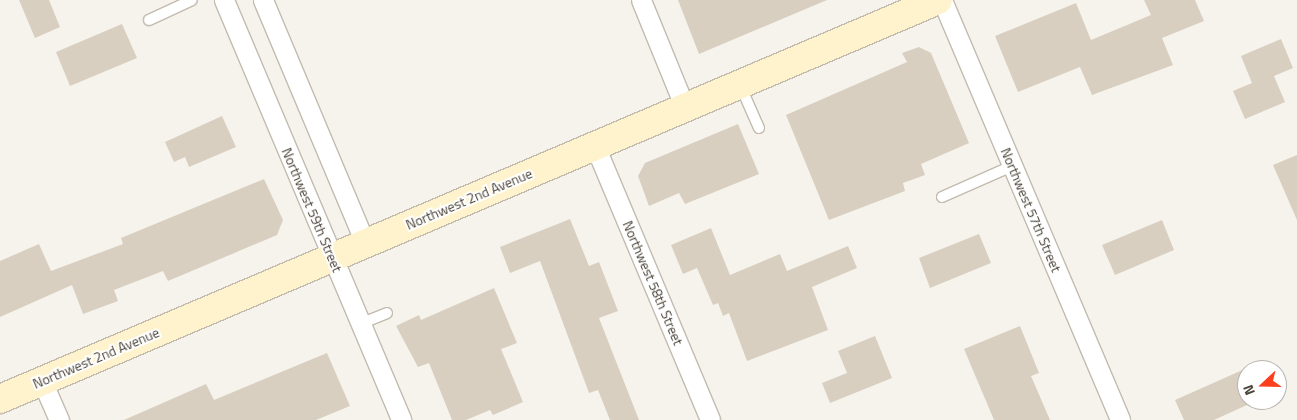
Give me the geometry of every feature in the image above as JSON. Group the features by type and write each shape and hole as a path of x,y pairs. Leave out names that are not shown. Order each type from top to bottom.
{"street":[{"name":"Northwest 59th Street","path":"224,0 401,420"},
{"path":"263,0 365,244"},
{"path":"641,0 685,108"},
{"name":"Northwest 2nd Avenue","path":"0,399 940,0"},
{"name":"Northwest 57th Street","path":"940,0 1120,420"},
{"name":"Northwest 58th Street","path":"595,146 710,420"},
{"path":"42,380 59,420"}],"lane":[{"path":"149,20 192,0"},
{"path":"740,84 759,128"},
{"path":"942,197 1012,166"},
{"path":"360,324 386,313"}],"building":[{"path":"19,0 49,0 60,27 35,38"},
{"path":"678,0 827,0 699,54"},
{"path":"1144,0 1195,0 1204,21 1162,38 1173,65 1092,95 1080,67 1018,92 995,36 1076,3 1091,40 1151,15"},
{"path":"122,24 137,58 70,86 56,52"},
{"path":"1281,39 1293,68 1274,76 1285,102 1245,119 1233,91 1252,83 1241,56"},
{"path":"919,47 931,53 969,143 921,164 925,175 903,183 905,191 829,220 786,115 907,62 902,53"},
{"path":"222,116 236,147 189,167 185,157 174,162 165,142"},
{"path":"738,124 759,174 685,204 679,193 649,206 638,176 645,163"},
{"path":"1297,155 1297,220 1273,165"},
{"path":"264,179 283,220 277,235 168,281 163,271 114,290 118,301 83,314 72,285 0,317 0,261 39,244 51,271 123,244 121,238"},
{"path":"570,219 589,266 599,262 618,311 599,318 639,420 610,420 598,390 589,393 540,261 510,273 500,247"},
{"path":"1162,220 1174,250 1115,275 1102,245"},
{"path":"711,228 730,275 780,254 787,271 848,246 857,268 812,287 828,330 747,361 729,313 723,316 718,303 713,305 697,268 683,274 671,245"},
{"path":"979,234 991,263 930,288 919,258"},
{"path":"494,288 517,343 501,349 523,402 493,415 490,410 466,420 452,420 429,363 418,367 396,326 419,315 421,320"},
{"path":"1020,326 1039,373 1031,376 1050,420 994,420 964,349"},
{"path":"875,336 892,378 830,403 822,383 847,373 838,351"},
{"path":"327,353 350,406 316,420 124,420 206,384 214,400"},
{"path":"1237,372 1237,410 1214,420 1184,420 1175,400"}]}
